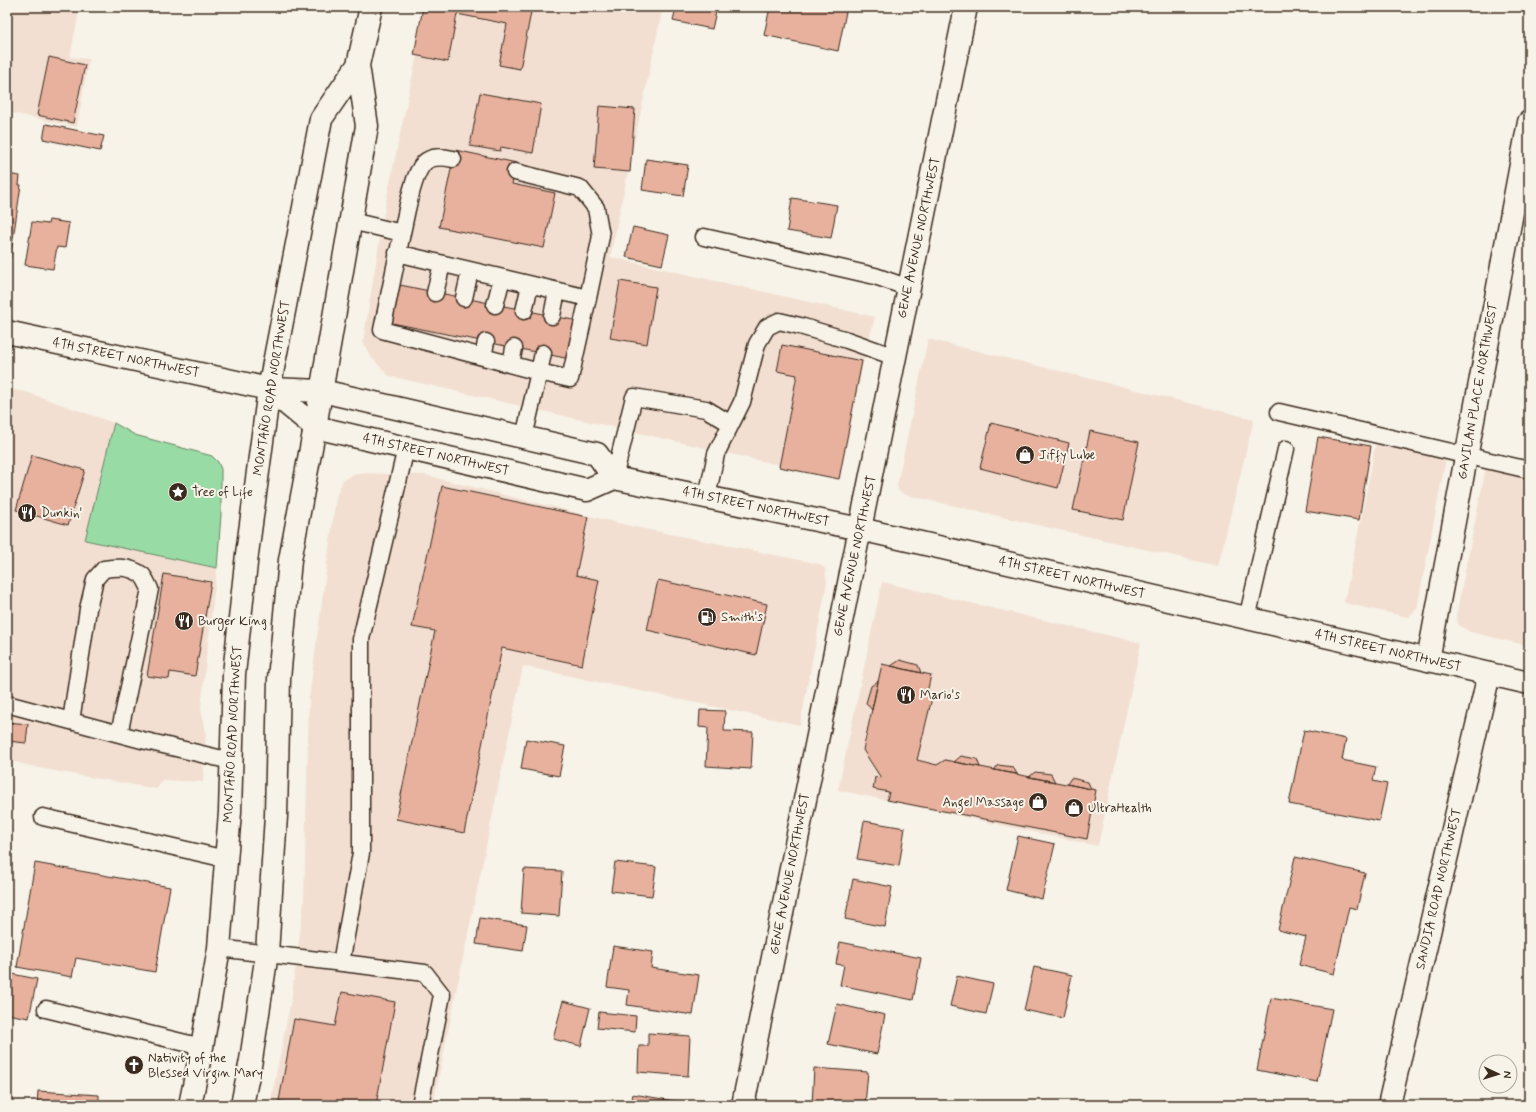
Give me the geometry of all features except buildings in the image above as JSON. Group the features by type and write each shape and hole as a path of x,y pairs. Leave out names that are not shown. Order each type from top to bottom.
{"main road":[{"name":"MONTAÑO ROAD NORTHWEST","path":"242,1105 252,1060 267,953 276,816 280,671 290,560 322,391 367,126 358,66 371,7"},
{"name":"GENE AVENUE NORTHWEST","path":"743,1105 966,7"},
{"name":"MONTAÑO ROAD NORTHWEST","path":"190,1105 202,1047 219,948 230,812 234,674 247,554 269,389 321,119 358,66"},
{"name":"GAVILAN PLACE NORTHWEST","path":"1428,660 1466,456 1522,194 1529,122"},
{"name":"4TH STREET NORTHWEST","path":"7,332 269,389 322,391 597,454 614,478"},
{"name":"4TH STREET NORTHWEST","path":"269,389 315,427 587,490 614,478 860,529 1529,683"},
{"name":"SANDIA ROAD NORTHWEST","path":"1389,1105 1489,674"}],"lane":[{"path":"453,158 440,156 424,162 415,179 382,330 425,335 485,349 511,364 570,379 601,236 596,208 580,188 515,172"},
{"path":"351,221 402,234"},
{"path":"704,236 875,276 909,288"},
{"path":"398,254 588,298"},
{"path":"435,292 442,264"},
{"path":"464,298 470,271"},
{"path":"495,305 502,278"},
{"path":"524,311 530,285"},
{"path":"552,316 557,291"},
{"path":"707,497 716,454 742,402 757,344 767,327 779,321 840,338 895,357"},
{"path":"511,364 514,348"},
{"path":"524,437 543,353"},
{"path":"614,478 634,397 706,409 731,424"},
{"path":"1279,412 1529,470"},
{"path":"341,963 362,853 361,639 406,448"},
{"path":"1247,619 1286,449"},
{"path":"71,721 88,609 95,580 104,569 120,567 132,570 143,576 150,589 119,734"},
{"path":"7,704 119,734 231,761"},
{"path":"43,817 226,859"},
{"path":"219,948 425,973 442,994 420,1105"},
{"path":"46,1009 202,1047"}],"shaded area":[{"path":"7,7 80,7 70,57 89,59 77,127 7,112"},
{"path":"427,7 663,7 610,257 875,317 864,359 840,479 389,376 371,357 363,342 386,201"},
{"path":"928,339 1254,419 1218,566 906,495 898,491 897,485"},
{"path":"7,389 26,392 114,423 85,540 217,568 201,709 206,733 203,782 162,780 157,789 43,769 7,760"},
{"path":"1376,443 1446,458 1417,609 1408,617 1344,603"},
{"path":"1486,467 1529,477 1529,646 1470,632 1457,624 1456,616"},
{"path":"356,473 425,475 630,526 820,564 825,569 827,583 800,725 523,666 433,1105 270,1105 292,995 304,902 309,698 336,497 343,480"},
{"path":"882,582 1141,643 1098,846 838,790"}],"green space":[{"path":"114,423 135,435 212,456 218,462 221,469 221,515 217,568 85,540"}],"place":[{"name":"Jiffy Lube","path":"1025,455"},
{"name":"Tree of Life","path":"178,492"},
{"name":"Dunkin'","path":"27,513"},
{"name":"Smith's","path":"707,617"},
{"name":"Burger King","path":"184,621"},
{"name":"Mario's","path":"906,695"},
{"name":"Angel Massage","path":"1038,802"},
{"name":"UltraHealth","path":"1074,808"},
{"name":"Nativity of the Blessed Virgin Mary","path":"134,1065"}]}
